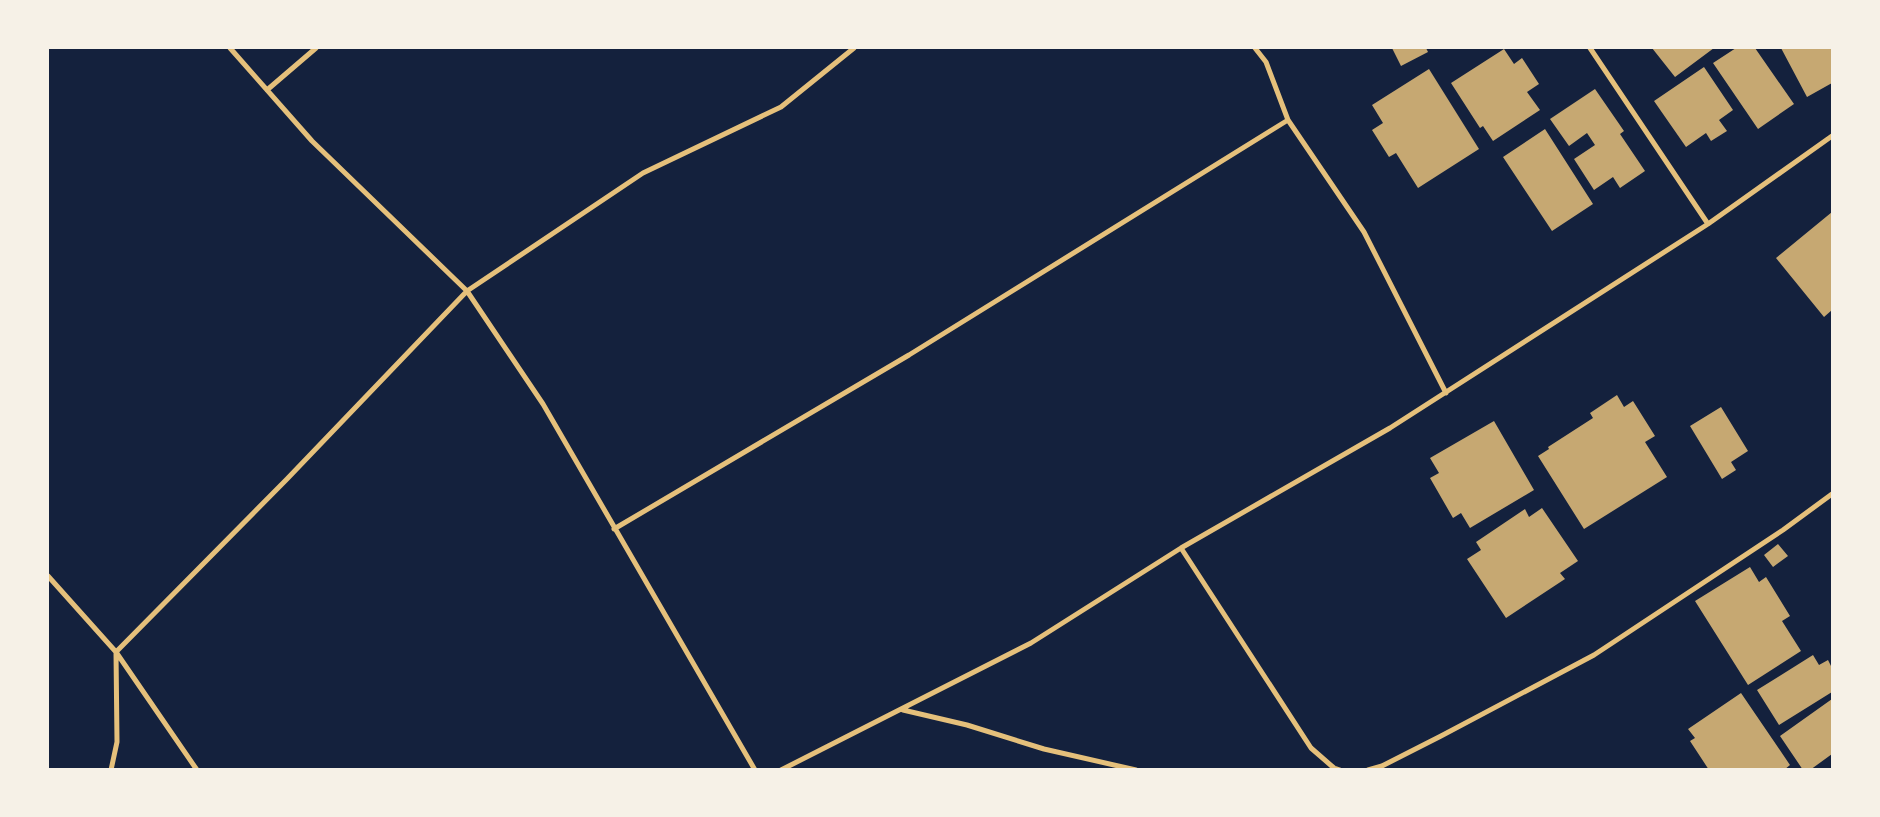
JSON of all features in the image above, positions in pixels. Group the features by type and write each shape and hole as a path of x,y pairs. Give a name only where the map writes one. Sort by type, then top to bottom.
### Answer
{"street":[{"path":"230,48 312,141 467,291 543,404 755,770"},
{"path":"267,90 316,48"},
{"path":"111,770 117,742 116,652 287,480 467,291 643,173 781,107 854,48"},
{"path":"1255,48 1266,62 1288,120 1364,232 1446,393"},
{"path":"1590,48 1708,224"},
{"path":"614,529 909,355 1288,120"},
{"path":"781,770 1031,643 1181,548 1390,428 1708,224 1832,136"},
{"path":"1368,770 1382,766 1594,655 1783,530 1832,494"},
{"path":"1181,548 1311,748 1334,768 1340,770"},
{"path":"48,576 116,652 197,770"},
{"path":"902,710 967,725 1044,749 1136,770"}],"building":[{"path":"1392,48 1426,48 1428,52 1401,66"},
{"path":"1652,48 1714,48 1675,77"},
{"path":"1736,48 1755,48 1794,104 1758,129 1713,63"},
{"path":"1781,48 1832,48 1832,83 1807,97"},
{"path":"1504,49 1514,64 1522,58 1539,84 1527,92 1540,110 1493,141 1483,126 1480,128 1451,83"},
{"path":"1704,67 1733,110 1719,120 1727,131 1711,141 1706,133 1686,147 1654,101"},
{"path":"1429,69 1479,149 1418,188 1396,153 1389,157 1372,130 1383,123 1372,105"},
{"path":"1595,89 1624,131 1620,134 1645,171 1620,188 1613,177 1594,190 1574,159 1595,145 1587,133 1569,146 1550,119"},
{"path":"1545,129 1593,204 1552,231 1503,157"},
{"path":"1832,212 1832,310 1824,317 1776,258"},
{"path":"1617,395 1624,407 1633,401 1655,436 1645,442 1667,477 1584,529 1538,456 1549,449 1548,447 1593,418 1590,413"},
{"path":"1721,407 1748,451 1731,462 1736,470 1722,479 1690,426"},
{"path":"1494,421 1534,490 1470,528 1461,513 1453,518 1430,478 1439,473 1430,458"},
{"path":"1542,508 1578,561 1560,573 1565,579 1506,618 1467,559 1481,550 1476,542 1525,509 1529,517"},
{"path":"1778,544 1788,556 1773,567 1764,555"},
{"path":"1750,567 1759,582 1766,577 1790,616 1782,621 1801,651 1748,685 1695,601"},
{"path":"1813,655 1819,665 1828,660 1832,668 1832,692 1779,725 1757,690"},
{"path":"1741,693 1790,765 1784,770 1709,770 1690,741 1695,738 1688,729"},
{"path":"1832,699 1832,754 1810,770 1803,770 1780,736"}]}
